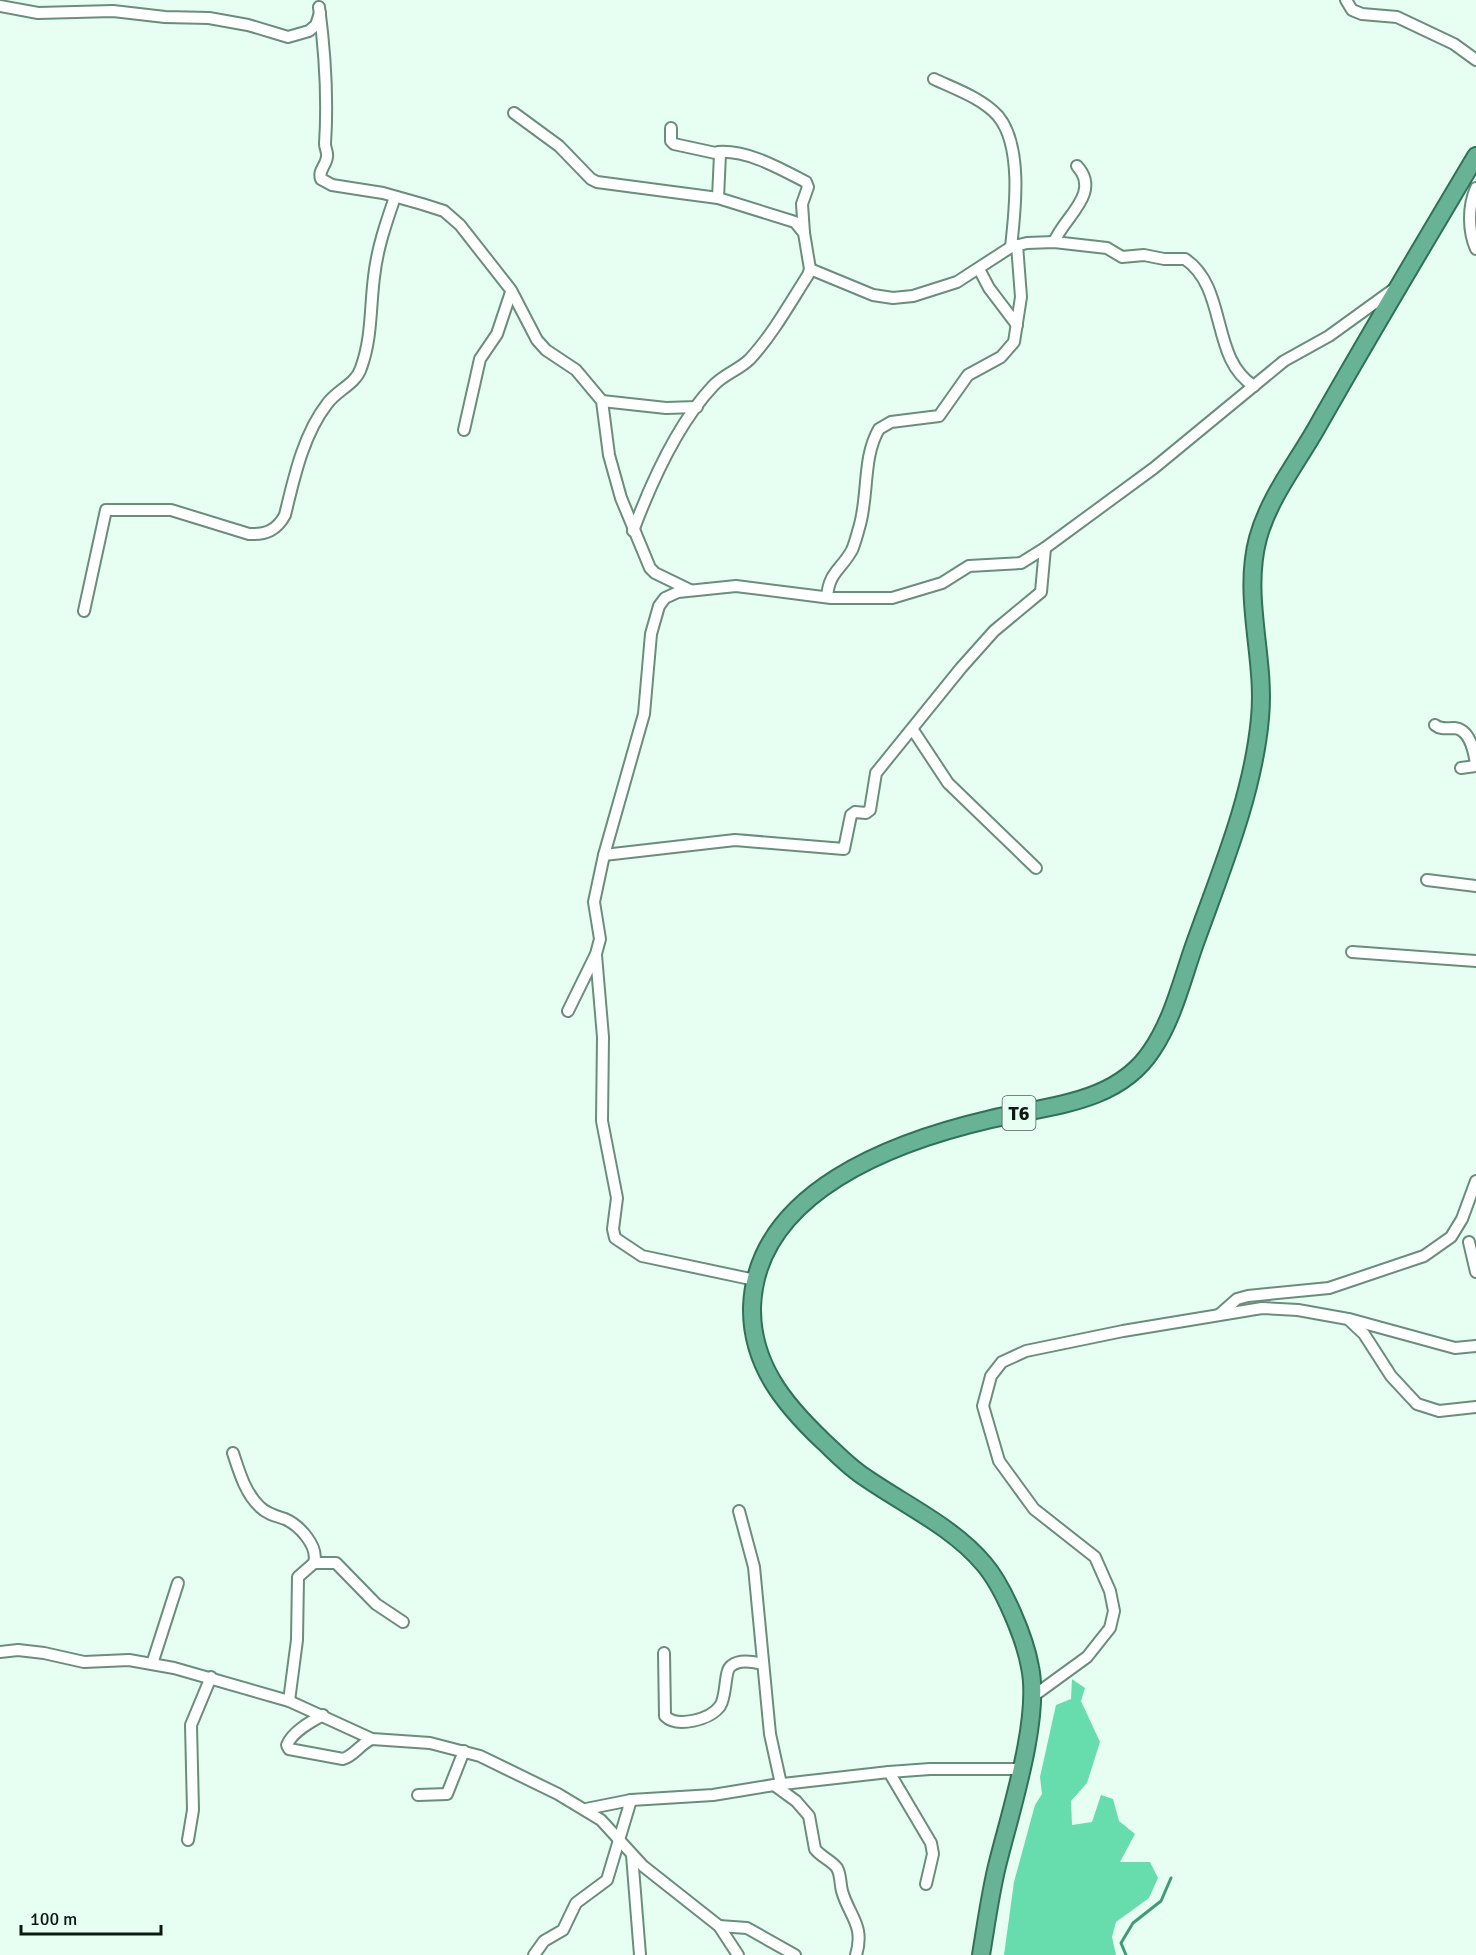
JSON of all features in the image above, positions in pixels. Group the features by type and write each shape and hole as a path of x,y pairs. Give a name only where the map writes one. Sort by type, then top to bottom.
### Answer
{"highway":[{"name":"T6","path":"981,1955 996,1872 1021,1769 1032,1697 1032,1671 1026,1652 986,1566 950,1534 859,1474 780,1397 757,1350 753,1325 755,1280 761,1257 791,1213 816,1192 845,1174 892,1151 943,1132 990,1119 1078,1102 1130,1076 1149,1056 1161,1036 1175,1000 1227,851 1255,750 1260,719 1261,688 1252,580 1258,538 1277,494 1476,156"}],"street":[{"path":"1347,0 1352,10 1362,14 1397,17 1454,44 1476,60"},
{"path":"0,6 38,13 134,11 165,17 208,18 295,37 316,25 319,3"},
{"path":"319,3 324,45 327,122 327,157 320,172 321,179 332,185 395,196 444,212 452,217 511,291 537,340 546,350 576,370 602,401 609,455 633,531 652,571 690,590"},
{"path":"827,597 831,577 852,550 860,526 865,505 868,463 879,429 891,422 939,416 968,375 1009,350 1017,325 1021,297 1014,246 1016,176 1006,129 997,115 972,97 934,79"},
{"path":"514,113 559,146 594,181 717,198 786,218 795,222 804,233"},
{"path":"633,531 648,490 697,407 713,385 741,368 762,345 810,269 802,204 808,187 806,182 768,163 730,151 718,152 674,144 671,141 671,128"},
{"path":"717,198 721,158 718,152"},
{"path":"1054,242 1058,231 1085,195 1086,178 1077,166"},
{"path":"1476,188 1470,214 1470,233 1476,249"},
{"path":"84,612 106,510 171,510 249,534 261,535 280,524 305,444 322,410 332,397 354,380 362,367 372,323 374,276 381,240 395,196"},
{"path":"810,269 873,295 893,298 914,296 949,285 980,269 1014,246 1054,242 1107,248 1122,257 1181,258 1189,262 1201,276 1212,296 1227,348 1239,374 1254,386"},
{"path":"980,269 989,288 1017,325"},
{"path":"755,1280 642,1256 615,1238 613,1229 617,1198 616,1182 605,1144 602,1121 603,1037 596,954 600,928 594,912 594,902 604,855 644,714 651,634 659,606 669,595 690,590 736,585 827,597 892,598 942,583 969,566 1021,562 1045,548 1154,468 1284,361 1336,331 1399,285"},
{"path":"464,430 480,359 497,334 511,291"},
{"path":"602,401 666,408 697,407"},
{"path":"604,855 735,840 842,850 845,847 851,815 855,812 866,813 870,810 876,773 913,730 944,687 994,631 1041,592 1045,548"},
{"path":"1435,725 1438,728 1460,729 1465,732 1473,750 1476,765 1461,768"},
{"path":"913,730 948,783 1036,868"},
{"path":"1427,880 1476,886"},
{"path":"1352,952 1476,961"},
{"path":"568,1011 596,954"},
{"path":"1220,1314 1238,1299 1248,1296 1329,1288 1424,1256 1451,1237 1462,1219 1476,1181"},
{"path":"1468,1242 1476,1272"},
{"path":"1032,1697 1087,1657 1110,1628 1114,1611 1110,1591 1095,1557 1034,1509 999,1461 983,1406 991,1376 1002,1362 1026,1351 1262,1308 1298,1310 1348,1319 1455,1348 1476,1346"},
{"path":"1348,1319 1364,1334 1391,1376 1417,1404 1439,1411 1476,1407"},
{"path":"233,1453 241,1478 255,1502 265,1512 287,1520 308,1538 315,1552 314,1563"},
{"path":"739,1510 754,1567 770,1734 778,1784 803,1807 813,1823 815,1849 835,1865 839,1873 842,1891 857,1922 859,1936 856,1955"},
{"path":"289,1701 297,1640 298,1577 314,1563 336,1563 376,1604 403,1622"},
{"path":"152,1664 178,1582"},
{"path":"0,1652 18,1650 84,1662 117,1659 211,1677 289,1701 372,1739 430,1743 464,1751 497,1764 586,1809 601,1820 632,1855 719,1926 738,1955"},
{"path":"664,1653 665,1716 671,1722 680,1723 713,1713 720,1706 730,1666 747,1661 763,1664"},
{"path":"188,1840 193,1810 191,1725 211,1677"},
{"path":"323,1715 306,1725 289,1740 289,1749 346,1759 360,1744 372,1739"},
{"path":"418,1795 447,1794 464,1751"},
{"path":"586,1809 631,1800 712,1796 778,1784 889,1772 930,1769 1021,1769"},
{"path":"889,1772 931,1844 933,1854 926,1884"},
{"path":"534,1955 544,1941 563,1930 576,1903 607,1880 631,1800"},
{"path":"632,1855 640,1955"},
{"path":"719,1926 747,1928 795,1955"}],"green space":[{"path":"1072,1679 1085,1688 1081,1701 1100,1742 1087,1783 1071,1801 1072,1825 1092,1822 1101,1795 1113,1799 1119,1821 1135,1834 1120,1862 1150,1862 1158,1878 1149,1898 1116,1922 1112,1937 1116,1955 1004,1955 1014,1882 1035,1805 1042,1794 1040,1777 1056,1705 1071,1699"}],"waterway":[{"path":"1126,1955 1121,1943 1133,1923 1161,1901 1171,1878"}]}
